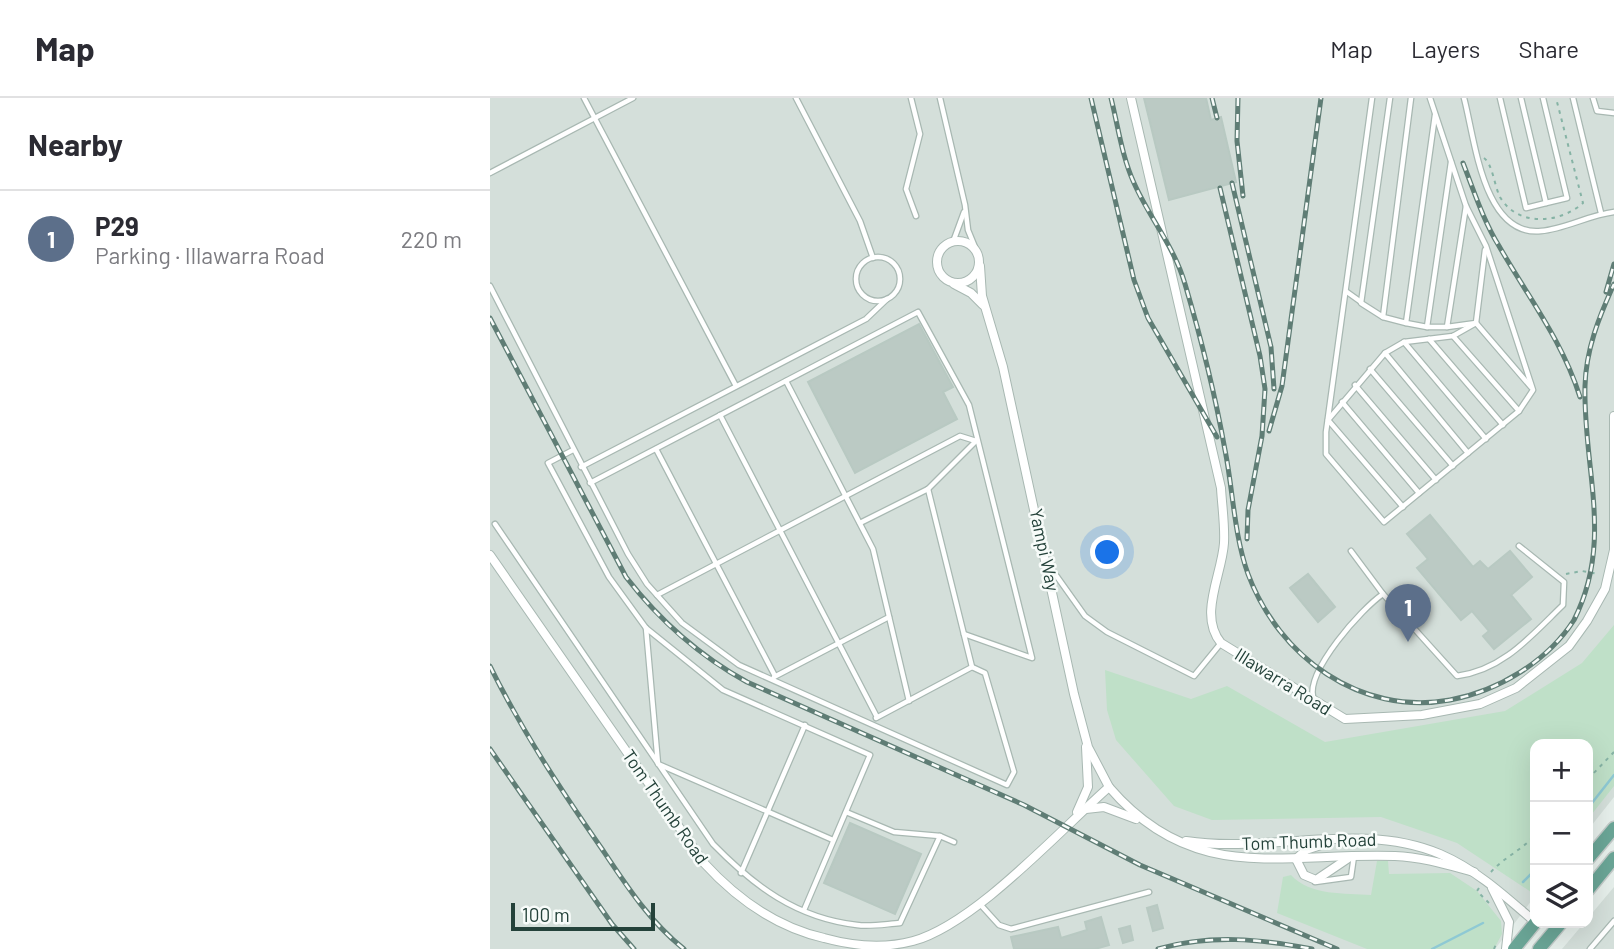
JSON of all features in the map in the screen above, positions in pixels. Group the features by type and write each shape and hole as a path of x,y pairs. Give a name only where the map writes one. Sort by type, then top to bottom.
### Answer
{"main road":[{"path":"1593,853 1614,828"},
{"path":"1593,884 1614,858"},
{"path":"1514,949 1531,928"},
{"path":"1542,928 1549,936"},
{"path":"1539,949 1556,928"}],"street":[{"name":"Illawarra Road","path":"1131,98 1221,488 1224,543 1211,612 1212,629 1221,643 1255,666 1313,697 1336,715 1351,719 1422,715 1498,697 1532,678 1569,646 1596,606 1608,577 1614,549 1614,416"},
{"path":"977,252 967,242 953,242 940,250 937,262 939,272 950,282 971,293 986,311"},
{"name":"Yampi Way","path":"977,252 982,296 1003,367 1085,734 1093,758 1109,787"},
{"path":"950,282 969,281 980,265"},
{"name":"Tom Thumb Road","path":"490,555 690,844 720,881 740,897 799,931 844,943 880,946 928,935 978,903 1109,787 1126,806 1152,827 1197,850 1222,856 1296,859 1353,855 1413,858 1474,872"},
{"path":"1077,815 1087,787 1085,734"},
{"path":"1077,815 1104,807 1152,827"},
{"name":"Tom Thumb Road","path":"1179,841 1221,845 1377,839 1411,844 1439,853 1474,872 1530,917"},
{"path":"1347,840 1313,847 1296,859 1307,877 1323,878 1353,855"},
{"name":"Tom Thumb Road","path":"1489,882 1509,922 1506,949"}],"lane":[{"path":"584,98 737,386"},
{"path":"490,173 633,98"},
{"path":"796,98 860,221 873,258"},
{"path":"911,98 920,134 906,189 916,216"},
{"name":"Yampi Way","path":"940,98 965,205 969,234 977,252"},
{"path":"1372,98 1348,292 1328,420 1326,454 1384,522 1519,411 1533,390"},
{"path":"1362,303 1390,98"},
{"path":"1383,317 1411,98"},
{"path":"1430,98 1466,205 1486,246 1533,390"},
{"path":"1464,98 1491,202 1510,225 1539,231 1601,213 1614,212"},
{"path":"1500,98 1526,208 1567,198 1543,98"},
{"path":"1521,98 1546,203"},
{"path":"1573,98 1601,213"},
{"path":"1593,98 1597,111 1614,113"},
{"path":"1406,323 1436,114"},
{"path":"1427,327 1451,161"},
{"path":"953,242 965,205"},
{"path":"1447,327 1466,205"},
{"path":"1486,246 1476,323 1533,390"},
{"path":"581,467 866,319 897,291 899,272 891,262 873,258"},
{"path":"873,258 857,271 857,286 866,297 887,299"},
{"path":"490,286 628,554 657,595 691,630 740,665 773,677 1007,785 1014,772 985,673 972,667"},
{"path":"1348,292 1383,317 1406,323 1427,327 1476,323"},
{"path":"590,483 918,312 968,405 1032,658 964,634"},
{"path":"1328,420 1355,385 1385,353 1404,342 1453,336 1476,323"},
{"path":"1453,336 1519,411"},
{"path":"1429,339 1503,425"},
{"path":"1404,342 1486,439"},
{"path":"1385,353 1468,453"},
{"path":"1370,369 1453,466"},
{"path":"786,381 873,550 909,701"},
{"path":"1355,385 1436,480"},
{"path":"1342,402 1419,494"},
{"path":"720,415 877,717"},
{"path":"1328,420 1403,507"},
{"path":"657,595 960,436 976,441"},
{"path":"860,523 928,489 976,441"},
{"path":"656,449 773,677"},
{"path":"573,450 548,463 609,577 646,628 723,690 870,755 804,910"},
{"path":"928,489 972,667"},
{"path":"495,524 713,844 741,873 784,903 804,910 857,925 900,923 940,836"},
{"path":"1351,551 1383,594 1457,676 1481,673 1518,648 1563,605 1564,582 1519,545"},
{"path":"1047,563 1085,616 1107,632 1194,676 1221,643"},
{"path":"1313,697 1312,684 1318,670 1357,617 1383,594"},
{"path":"773,677 889,617"},
{"path":"646,628 658,764"},
{"path":"869,721 972,667"},
{"path":"741,873 805,725"},
{"path":"658,764 833,841"},
{"path":"846,812 894,832 940,836 954,842"},
{"path":"1307,877 1319,882 1352,877 1353,855"},
{"path":"978,903 999,925 1011,929 1149,892"},
{"path":"1590,949 1614,921"}],"path":[{"path":"1558,575 1582,571 1608,577"},
{"path":"1593,774 1614,751"}],"shaded area":[{"path":"490,98 1614,98 1614,797 1593,824 1593,739 1530,739 1530,903 1495,949 490,949"},
{"path":"1614,887 1614,949 1562,949 1580,928 1593,928 1593,912"}],"green space":[{"path":"1614,625 1614,786 1593,813 1593,739 1530,739 1530,891 1457,843 1381,817 1212,820 1174,806 1116,740 1107,710 1105,670 1191,699 1227,686 1325,742 1505,711 1582,663"},
{"path":"1377,861 1388,861 1389,874 1450,873 1477,891 1501,921 1502,934 1494,949 1367,949 1277,913 1283,877 1291,875 1308,887 1318,890 1371,895"}],"building":[{"path":"1144,98 1206,98 1211,120 1221,117 1236,182 1169,200"},
{"path":"919,324 953,387 943,392 957,419 855,473 808,382"},
{"path":"1430,515 1473,567 1480,561 1488,569 1510,551 1532,577 1511,595 1531,619 1494,649 1483,636 1489,631 1472,611 1461,620 1417,568 1428,559 1407,534"},
{"path":"1308,574 1335,607 1318,622 1290,588"},
{"path":"850,823 921,854 895,914 824,883"},
{"path":"1157,905 1163,928 1153,931 1147,908"},
{"path":"1101,917 1109,945 1095,949 1014,949 1011,937 1058,927 1061,938 1087,930 1085,922"},
{"path":"1130,926 1133,940 1123,943 1119,929"}],"waterway":[{"path":"1593,802 1614,775"},
{"path":"1523,882 1530,875"},
{"path":"1432,949 1483,923"}],"railway":[{"path":"1091,98 1134,280 1148,318 1217,437"},
{"path":"1111,98 1130,173 1175,257 1191,304 1217,408 1237,528 1248,574 1262,604 1280,631 1302,655 1327,674 1355,689 1385,699 1417,703 1468,696 1503,682 1536,661 1563,635 1574,620 1586,591 1595,533 1586,417 1586,372 1594,333 1614,284"},
{"path":"1212,98 1217,118"},
{"path":"1238,98 1237,141 1243,196"},
{"path":"1269,431 1282,386 1321,98"},
{"path":"1463,163 1488,226 1544,319 1573,376 1580,397"},
{"path":"1232,183 1271,347 1274,389"},
{"path":"1220,188 1260,356 1265,389 1262,436 1248,510 1247,539"},
{"path":"1606,292 1614,264"},
{"path":"490,318 626,577 652,608 696,649 747,682 1024,805 1140,865 1337,949"},
{"path":"490,666 543,760 620,876 649,915 684,949"},
{"path":"490,749 612,924 634,949"},
{"path":"1158,949 1216,940 1274,943 1312,949"}],"place":[{"name":"P29","path":"1408,642"}]}
